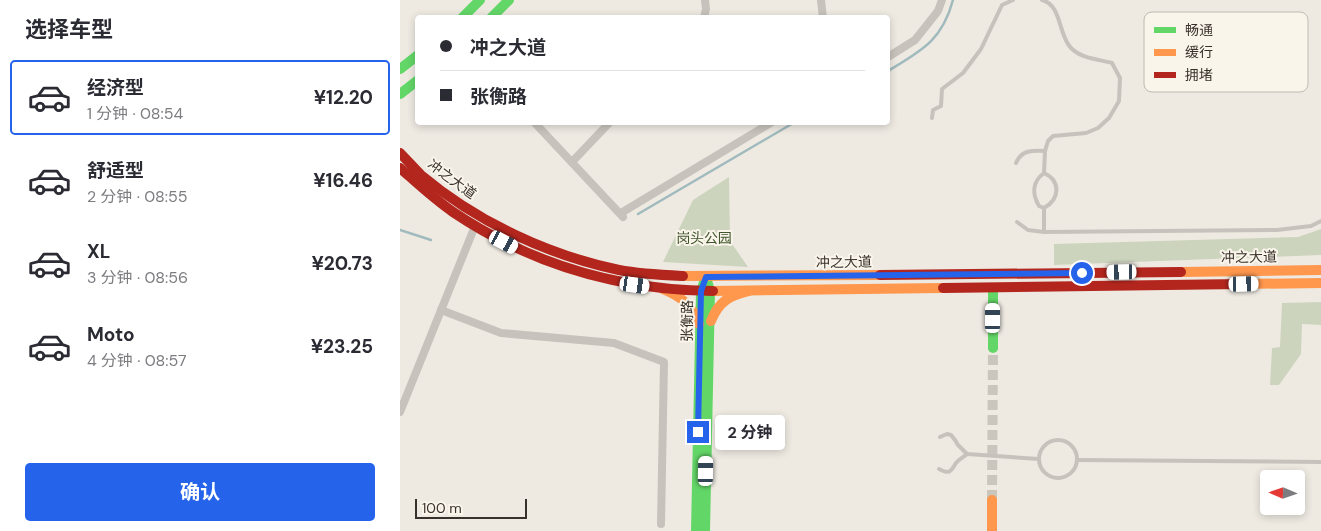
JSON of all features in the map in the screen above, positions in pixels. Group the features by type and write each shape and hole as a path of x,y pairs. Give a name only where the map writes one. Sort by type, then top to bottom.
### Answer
{"main road":[{"path":"465,15 480,0"},
{"path":"494,15 509,0"},
{"path":"400,69 415,57"},
{"path":"400,94 415,82"},
{"name":"冲之大道","path":"400,153 407,162 430,182 453,199 502,227 552,250 583,261 620,270 663,276 1321,270"},
{"name":"冲之大道","path":"400,168 432,196 475,226 513,247 558,266 607,280 663,289 749,291 1321,283"},
{"name":"张衡路","path":"696,531 706,277"},
{"path":"993,288 993,348"},
{"path":"663,289 672,292 686,302 692,309 704,332"},
{"path":"704,332 721,303 737,294 749,291"},
{"name":"张衡路","path":"704,332 705,531"},
{"path":"992,500 992,531"}],"street":[{"path":"705,0 705,15"},
{"path":"821,0 823,15"},
{"path":"890,55 915,40 938,11 942,0"},
{"path":"537,125 622,215 767,125"},
{"path":"572,162 607,125"},
{"path":"400,412 475,226"},
{"path":"441,310 501,333 614,343 664,362 661,524"}],"lane":[{"path":"932,118 933,110 941,106 942,89 963,73 981,49 1002,6 1013,0"},
{"path":"1042,0 1048,1 1056,13 1060,28 1070,47 1081,56 1112,63 1120,78 1119,101 1109,118 1098,128 1086,133 1054,136 1048,142 1045,150 1044,173 1034,184 1034,197 1039,206 1044,208"},
{"path":"1016,163 1018,158 1024,153 1033,150 1045,150"},
{"path":"1044,173 1051,176 1056,183 1056,196 1044,208"},
{"path":"1044,208 1044,232"},
{"path":"1017,222 1028,230 1044,232 1277,230 1311,226 1321,221"},
{"path":"940,437 947,434 951,435 967,454 1039,459"},
{"path":"1060,440 1074,448 1077,455 1074,469 1069,474 1056,478 1044,472 1040,466 1039,459 1045,445 1052,441 1060,440"},
{"path":"939,469 949,472 967,454"},
{"path":"1077,460 1321,462"}],"green space":[{"name":"岗头公园","path":"729,177 730,241 748,267 663,262 693,200"},
{"path":"1321,229 1321,255 1054,265 1054,244 1298,237"},
{"path":"1321,302 1321,325 1302,324 1301,354 1279,385 1270,385 1272,348 1280,347 1282,303"}],"waterway":[{"path":"890,70 929,43 943,26 953,0"},
{"path":"638,214 790,125"},
{"path":"400,230 431,240"}],"tunnel":[{"path":"992,500 993,348"}],"traffic: fast":[{"path":"465,15 480,0"},
{"path":"494,15 509,0"},
{"path":"400,69 415,57"},
{"path":"400,94 415,82"},
{"path":"696,531 701,291 706,277"},
{"path":"705,531 710,291 706,277"},
{"path":"993,288 993,348"}],"traffic: slow":[{"path":"1181,272 1321,270"},
{"path":"683,276 880,275"},
{"path":"1242,284 1321,283"},
{"path":"713,291 943,288"},
{"path":"663,289 686,302 699,324"},
{"path":"711,321 721,304 726,300 749,291"},
{"path":"992,500 992,531"}],"traffic: jam":[{"path":"400,153 421,175 466,208 540,246 592,264 619,270 683,276"},
{"path":"400,168 453,212 483,231 545,260 610,280 643,286 713,291"},
{"path":"880,275 1181,272"},
{"path":"943,288 1242,284"}],"route":[{"path":"698,432 701,291 706,277 1082,273"}]}
